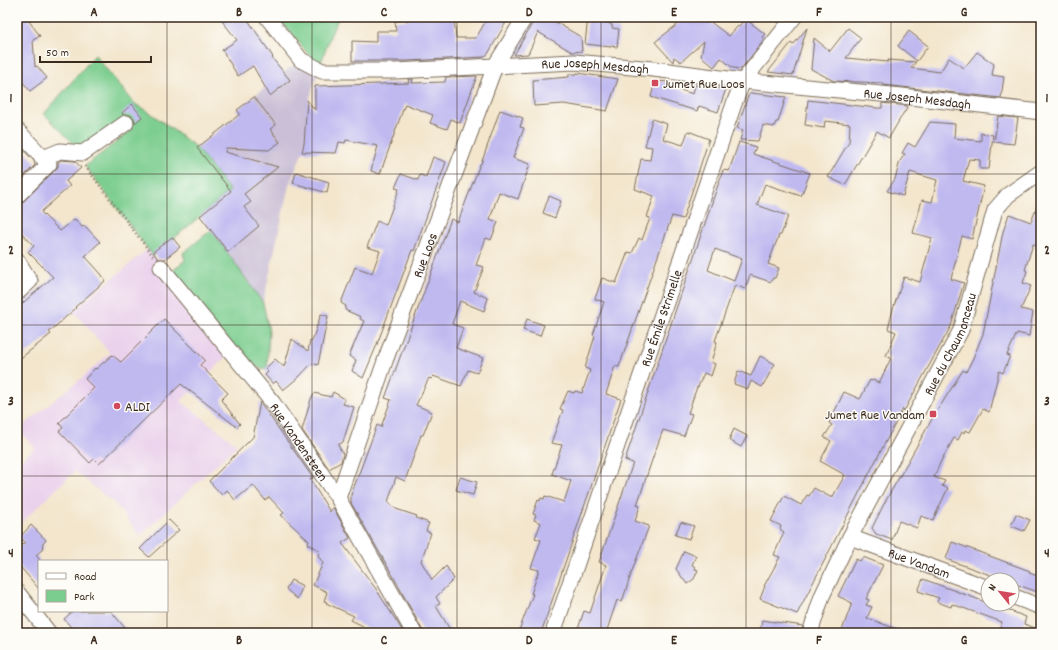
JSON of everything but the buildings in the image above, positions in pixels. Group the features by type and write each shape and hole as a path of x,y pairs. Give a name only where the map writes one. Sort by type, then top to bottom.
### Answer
{"street":[{"name":"Rue Joseph Mesdagh","path":"266,17 301,60 322,71 395,71 574,62 654,68 743,81 910,97 1041,112"},
{"name":"Rue Loos","path":"338,498 385,361 495,66 525,17"},
{"name":"Rue Émile Strimelle","path":"553,633 743,81 794,17"},
{"path":"43,158 60,151 83,154 126,123"},
{"path":"17,130 49,164 17,196"},
{"name":"Rue du Chaumonceau","path":"810,633 822,596 850,537 961,330 995,210 1008,195 1041,172"},
{"path":"17,260 30,281 17,293"},
{"name":"Rue Vandensteen","path":"161,267 273,403 338,498 414,633"},
{"name":"Rue Vandam","path":"850,537 980,585"},
{"path":"17,592 49,633"},
{"path":"1020,599 1041,607"}],"path":[{"path":"82,162 161,267"}],"shaded area":[{"path":"301,60 319,69 307,107 303,151 289,185 263,303 200,216 230,191 197,148 239,114 237,110"},
{"path":"148,249 231,352 181,401 237,445 140,536 116,505 75,471 17,527 17,463 35,448 18,430 110,353 73,311"}],"green space":[{"path":"277,17 339,17 331,34 319,69 309,55"},
{"path":"95,55 135,104 152,114 197,148 230,191 153,256 85,166 133,129 121,120 83,153 44,114"},
{"path":"211,230 263,303 269,331 267,369 240,364 168,275 185,260 183,253"}],"place":[{"name":"Jumet Rue Loos","path":"655,83"},
{"name":"ALDI","path":"117,406"},
{"name":"Jumet Rue Vandam","path":"933,414"}]}
